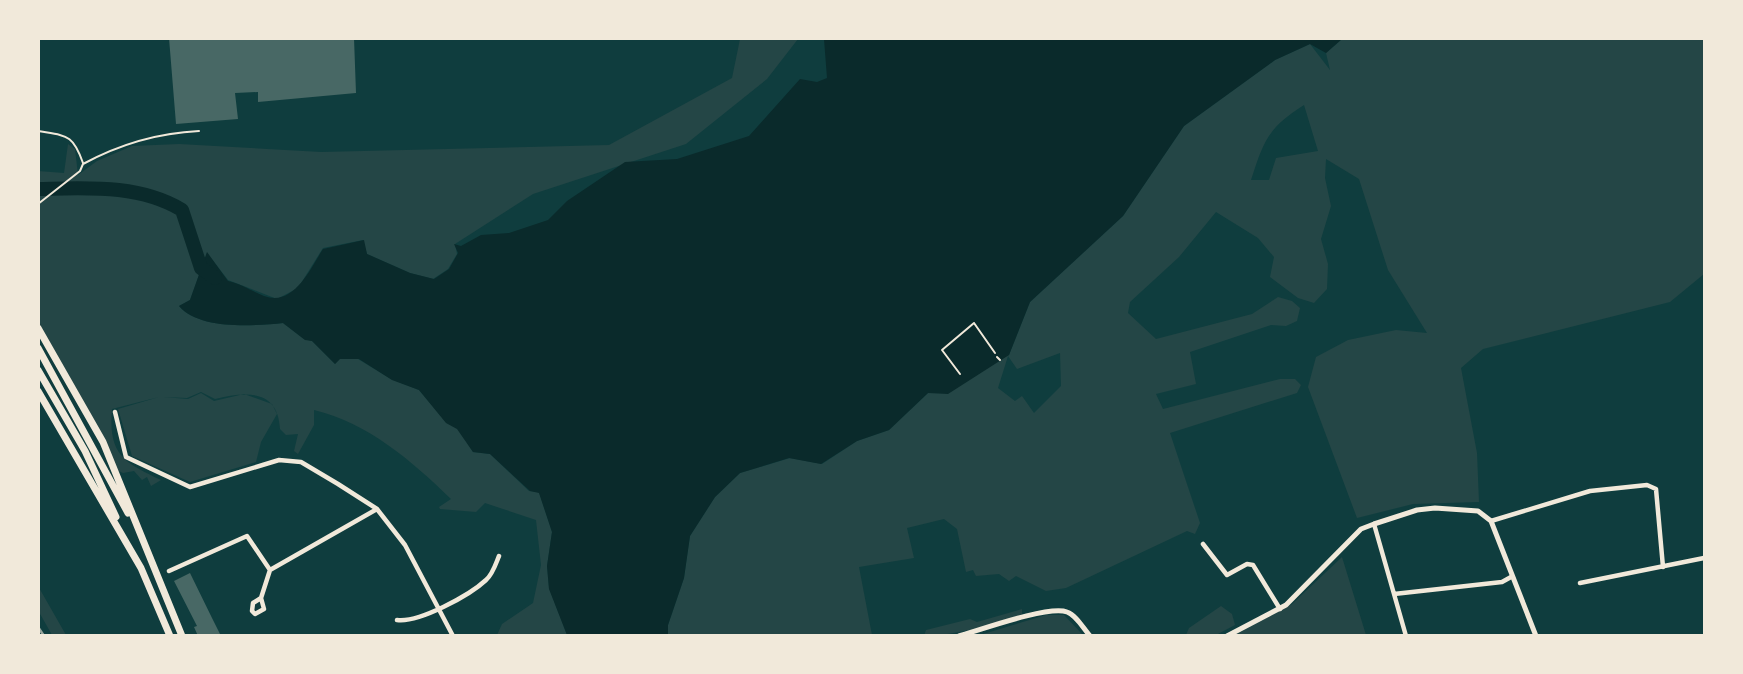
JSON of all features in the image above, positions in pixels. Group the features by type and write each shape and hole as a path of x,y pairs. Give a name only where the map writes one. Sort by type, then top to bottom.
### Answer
{"main road":[{"path":"38,328 103,442 182,635"},
{"path":"38,348 91,442 153,564"},
{"path":"38,370 85,451 170,635"},
{"path":"38,391 141,568"}],"street":[{"path":"115,412 125,457 190,486 279,460 301,463 377,509 405,545 453,635"},
{"path":"1491,521 1590,491 1647,485 1656,489 1663,566"},
{"path":"261,598 270,570 377,509"},
{"path":"1227,635 1280,608 1361,529 1417,510 1471,509 1484,513 1491,521 1511,578 1536,635"},
{"path":"1374,524 1406,635"},
{"path":"169,571 247,536 270,570"},
{"path":"1203,544 1227,575 1247,564 1253,565 1280,608"},
{"path":"397,620 408,621 440,608 487,579 499,556"},
{"path":"1580,583 1704,558"},
{"path":"1394,594 1502,582 1511,578"},
{"path":"959,635 1040,612 1060,611 1070,614 1090,635"}],"lane":[{"path":"38,131 68,137 76,144 83,164"},
{"path":"38,204 80,171 83,164 113,147 170,132 199,131"}],"path":[{"path":"960,374 942,350 974,323 995,353"},
{"path":"998,356 1000,360"}],"shaded area":[{"path":"740,39 798,39 767,79 686,144 533,194 455,244 457,254 448,269 433,279 410,273 367,254 363,240 323,248 298,288 277,299 228,280 207,253 190,300 179,306 188,314 213,323 283,323 304,339 312,341 335,364 340,358 358,359 391,379 419,390 446,422 457,427 473,452 490,454 529,491 539,492 552,532 547,566 549,588 567,635 497,635 502,624 533,603 541,565 536,520 485,503 476,512 440,509 439,507 451,499 405,458 353,424 314,410 314,425 298,454 294,451 298,434 286,435 280,429 277,414 261,442 256,462 190,482 132,456 118,409 159,397 112,409 113,437 121,455 137,468 161,480 151,486 147,477 142,480 134,471 123,473 114,469 39,327 38,171 64,173 68,144 75,149 78,175 97,161 132,146 179,144 321,152 609,145 732,78","holes":["201,392 215,399 240,395 214,401 201,393 188,399 163,397 187,398","246,395 266,400 271,403"]},
{"path":"824,39 1342,39 1326,53 1310,44 1275,60 1184,126 1123,216 1030,302 1009,355 948,394 928,393 889,430 857,441 821,464 789,458 740,473 715,497 690,536 684,578 668,625 668,635 567,635 549,589 547,566 552,532 539,493 530,491 490,454 473,452 457,429 446,423 419,390 392,380 359,359 340,359 335,364 312,341 305,340 283,323 213,323 188,314 179,306 190,300 207,252 228,281 275,298 284,296 300,284 323,249 364,240 367,254 410,273 434,279 449,269 458,253 454,244 461,246 481,235 509,233 548,220 567,201 625,162 677,159 749,136 800,79 817,82 827,78"},
{"path":"1342,39 1704,39 1704,274 1670,302 1483,349 1461,368 1477,453 1479,502 1413,504 1357,518 1308,387 1316,357 1348,340 1396,330 1427,333 1388,270 1359,179 1326,159 1325,178 1331,206 1321,239 1328,264 1327,289 1314,303 1298,298 1270,277 1274,257 1258,238 1216,212 1179,257 1130,302 1128,313 1156,339 1252,314 1278,297 1292,301 1300,308 1297,321 1286,326 1271,325 1190,352 1196,384 1156,394 1163,409 1280,379 1295,379 1301,385 1297,393 1170,433 1200,523 1195,534 1187,531 1066,588 1046,591 1016,576 1009,581 999,574 976,576 973,570 966,572 957,529 944,519 907,528 914,558 859,567 872,635 668,635 668,625 684,578 690,536 715,497 740,473 790,458 822,464 857,441 889,430 928,393 1009,355 1030,302 1123,216 1184,126 1275,60 1310,44 1330,70 1326,53","holes":["1304,105 1318,151 1276,158 1269,180 1251,180 1269,136 1282,121","1060,353 1061,386 1034,413 1022,396 1015,401 998,388 1008,356 1017,369"]},
{"path":"1342,557 1366,635 1235,635 1291,605"},
{"path":"38,586 66,635 52,635 39,612"},
{"path":"1221,606 1232,614 1235,625 1216,635 1186,635 1189,628"},
{"path":"1022,609 1022,614 986,626 924,636 926,630 970,619 977,622"},
{"path":"1046,615 1064,615 1083,635 980,635"}],"building":[{"path":"169,38 354,38 356,93 258,102 258,92 235,93 238,119 176,124"},
{"path":"190,573 221,636 198,636 194,627 197,626 174,581"}],"waterway":[{"path":"38,189 112,189 148,196 182,210 201,268 215,278"}],"railway":[{"path":"38,627 44,636"}]}
